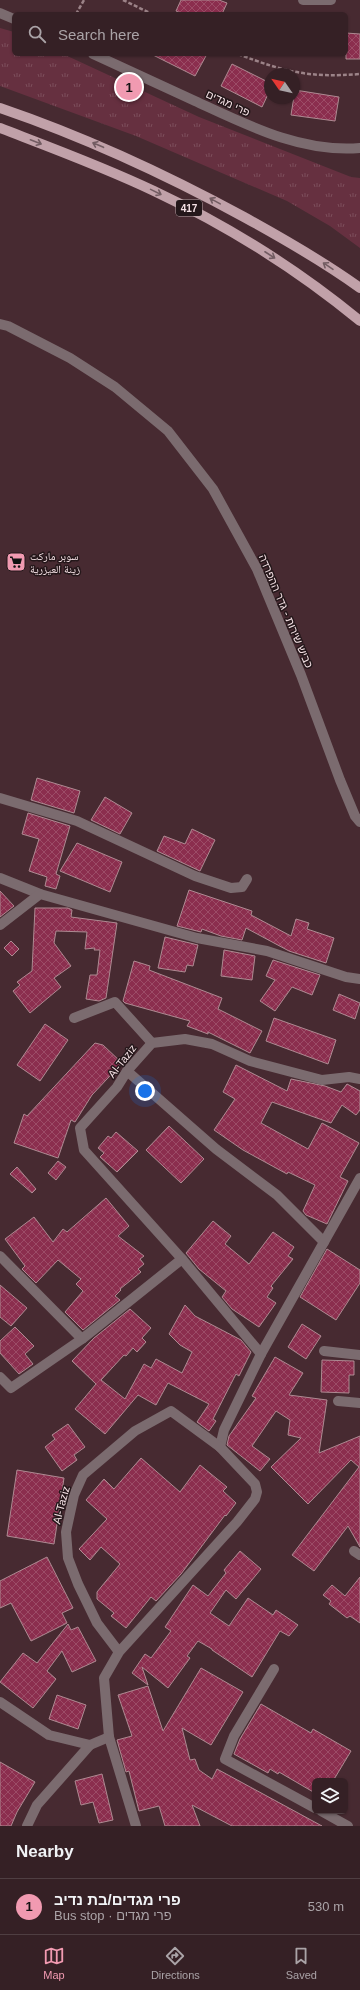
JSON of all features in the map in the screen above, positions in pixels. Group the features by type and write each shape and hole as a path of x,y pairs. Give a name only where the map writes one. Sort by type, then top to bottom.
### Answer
{"main road":[{"name":"417","path":"0,108 100,146 191,188 316,257 360,288"},
{"name":"417","path":"0,128 153,190 223,226 296,272 360,321"}],"street":[{"path":"304,0 331,0"},
{"path":"0,13 12,18"},
{"name":"פרי מגדים","path":"97,56 247,125 280,137 304,144 326,147 360,148"},
{"name":"כביש שירות - גדר ההפרדה","path":"0,324 8,326 70,358 115,386 168,431 213,489 257,569 301,675 340,780 355,816 360,822"},
{"path":"0,798 77,821 195,876 231,888 242,887 247,879"},
{"path":"0,878 40,894 197,938 267,952 346,977 360,979"},
{"path":"0,925 40,894"},
{"path":"74,1018 115,1002 152,1043"},
{"name":"Al-Taziz","path":"261,1354 182,1259 84,1150 80,1128 117,1087 127,1072 152,1043 185,1038 212,1044 250,1061 322,1080 349,1077 360,1079"},
{"path":"127,1072 216,1149 277,1195 324,1242"},
{"path":"220,1447 224,1430 261,1354 360,1178"},
{"path":"0,1256 82,1339"},
{"path":"0,1376 11,1388 82,1339 182,1259"},
{"path":"324,1351 360,1355"},
{"path":"338,1402 360,1404"},
{"name":"Al-Taziz","path":"119,1652 97,1623 78,1584 68,1558 66,1532 74,1495 83,1475 135,1431 171,1411 220,1447 255,1484 257,1492 256,1499 237,1522 119,1652 104,1678 109,1737 136,1826"},
{"path":"274,1668 234,1736 225,1759 312,1806"},
{"path":"0,1702 49,1735 90,1744"},
{"path":"27,1826 37,1805 90,1744 109,1737"},
{"path":"326,1814 348,1826"}],"path":[{"path":"77,12 84,0"},
{"path":"123,0 148,12"},
{"path":"243,56 277,69 302,74 319,76 360,74"}],"green space":[{"path":"0,28 12,31 12,56 67,56 199,117 351,177 360,178 360,248 330,226 287,201 136,136 0,86"}],"building":[{"path":"181,0 219,0 227,3 223,12 176,11"},
{"path":"348,33 360,34 360,59 346,59 346,56 348,56"},
{"path":"155,56 206,56 195,76"},
{"path":"232,64 264,80 264,103 262,107 221,86"},
{"path":"300,91 339,97 335,121 291,115 293,104 300,104"},
{"path":"37,778 80,791 74,813 31,800"},
{"path":"105,797 132,813 120,834 91,820"},
{"path":"28,813 70,826 56,874 60,876 56,889 45,886 47,877 29,871 39,839 22,834"},
{"path":"192,829 215,840 200,871 157,851 164,836 185,844"},
{"path":"77,843 122,862 110,892 60,871"},
{"path":"189,890 252,911 251,915 291,936 296,919 309,923 307,929 334,938 326,963 289,951 246,928 242,940 221,936 202,929 201,932 177,926"},
{"path":"0,891 14,906 0,917"},
{"path":"35,908 68,908 72,910 71,917 117,923 106,998 99,1001 86,999 90,975 97,975 100,950 94,950 95,948 85,949 87,932 56,931 54,943 71,966 54,978 61,987 30,1013 13,991 20,985 17,982 32,971"},
{"path":"165,937 198,945 193,966 187,965 185,972 158,968"},
{"path":"11,941 19,949 12,956 4,948"},
{"path":"224,950 255,956 252,980 221,976"},
{"path":"273,960 320,975 312,995 292,987 275,1011 260,1001 275,980 266,976"},
{"path":"134,961 150,966 149,970 222,998 218,1009 262,1031 250,1053 208,1032 208,1034 187,1026 190,1021 125,1003 123,1001"},
{"path":"339,994 360,1003 355,1019 333,1010"},
{"path":"274,1018 336,1040 328,1064 266,1041"},
{"path":"45,1024 68,1040 40,1081 17,1065"},
{"path":"95,1043 103,1045 122,1063 92,1095 75,1122 71,1120 58,1158 14,1143 24,1114 27,1116"},
{"path":"236,1065 287,1091 291,1079 325,1086 341,1092 347,1084 360,1091 360,1110 356,1115 342,1105 331,1123 272,1102 261,1123 308,1149 322,1123 359,1143 340,1177 348,1181 327,1224 306,1215 303,1211 315,1185 288,1172 287,1174 243,1150 214,1130 235,1099 223,1092"},
{"path":"169,1126 204,1159 181,1183 146,1150"},
{"path":"116,1132 138,1151 117,1172 100,1157 104,1153 98,1148 108,1136 111,1138"},
{"path":"58,1161 66,1167 56,1180 48,1173"},
{"path":"17,1167 36,1189 32,1193 10,1174"},
{"path":"106,1198 129,1226 118,1236 144,1256 140,1259 144,1264 138,1269 141,1272 120,1289 121,1290 115,1296 120,1300 83,1330 65,1312 83,1291 76,1284 81,1279 58,1260 36,1283 22,1269 25,1266 5,1239 34,1217 53,1242 63,1229 67,1232"},
{"path":"213,1221 231,1236 225,1244 249,1264 273,1232 294,1247 288,1256 293,1259 271,1286 273,1288 267,1297 276,1303 259,1327 232,1309 222,1297 226,1291 199,1269 186,1253"},
{"path":"327,1249 360,1270 360,1283 336,1320 300,1297"},
{"path":"0,1285 27,1308 11,1326 0,1317"},
{"path":"185,1305 195,1316 241,1340 251,1352 239,1376 236,1374 213,1419 216,1421 209,1431 197,1422 209,1404 168,1383 156,1405 138,1395 105,1434 75,1409 96,1384 72,1361 94,1338 130,1309 151,1328 142,1338 146,1342 137,1352 133,1348 126,1356 124,1355 101,1380 125,1399 144,1364 151,1368 156,1359 182,1373 192,1352 180,1345 169,1334"},
{"path":"302,1324 321,1336 306,1359 288,1347"},
{"path":"15,1327 34,1346 25,1354 33,1364 19,1374 0,1353 0,1341"},
{"path":"275,1357 303,1373 289,1395 327,1400 319,1453 360,1436 360,1547 348,1526 314,1571 292,1555 359,1467 351,1460 308,1504 271,1467 301,1438 288,1435 290,1420 276,1411 252,1446 270,1459 260,1471 227,1445 229,1436 256,1398 252,1396"},
{"path":"322,1360 354,1361 354,1375 349,1375 349,1393 321,1392"},
{"path":"68,1424 85,1447 74,1455 77,1460 62,1471 45,1447 55,1439 52,1435"},
{"path":"141,1458 180,1492 200,1465 227,1487 223,1491 236,1503 226,1516 225,1515 181,1574 156,1601 151,1597 126,1628 111,1616 114,1613 97,1599 97,1592 120,1564 101,1547 90,1560 79,1549 107,1519 86,1500 104,1479 114,1489"},
{"path":"17,1470 64,1478 54,1544 7,1536"},
{"path":"240,1551 261,1569 236,1599 226,1590 210,1613 229,1626 248,1598 273,1615 276,1610 298,1625 289,1636 280,1631 252,1677 198,1641 187,1656 190,1658 168,1688 142,1667 148,1685 132,1673 145,1654 151,1658 171,1631 165,1627 193,1585 208,1596 226,1573 224,1570"},
{"path":"47,1557 73,1608 62,1613 67,1623 31,1641 11,1603 0,1608 0,1581"},
{"path":"360,1577 360,1623 350,1616 347,1618 329,1604 331,1601 323,1595 332,1585 345,1596"},
{"path":"68,1624 71,1630 78,1627 96,1661 72,1672 62,1651 47,1671 56,1679 33,1708 0,1682 23,1653 37,1663"},
{"path":"201,1668 243,1692 211,1745 182,1728 190,1760 195,1759 199,1770 212,1779 217,1769 322,1826 232,1826 192,1805 200,1826 165,1826 159,1806 139,1811 129,1771 126,1772 117,1740 132,1736 118,1695 148,1686 163,1731"},
{"path":"57,1695 86,1705 78,1729 49,1719"},
{"path":"261,1704 311,1733 313,1729 351,1751 335,1778 312,1778 312,1791 279,1772 278,1774 270,1769 268,1773 234,1754 240,1739"},
{"path":"0,1762 35,1782 17,1812 11,1826 0,1826"},
{"path":"102,1774 113,1820 99,1823 93,1802 81,1805 75,1781"}],"place":[{"name":"פרי מגדים/בת נדיב","path":"129,87"},
{"name":"سوبر ماركت زينة العيزرية","path":"16,562"}]}
